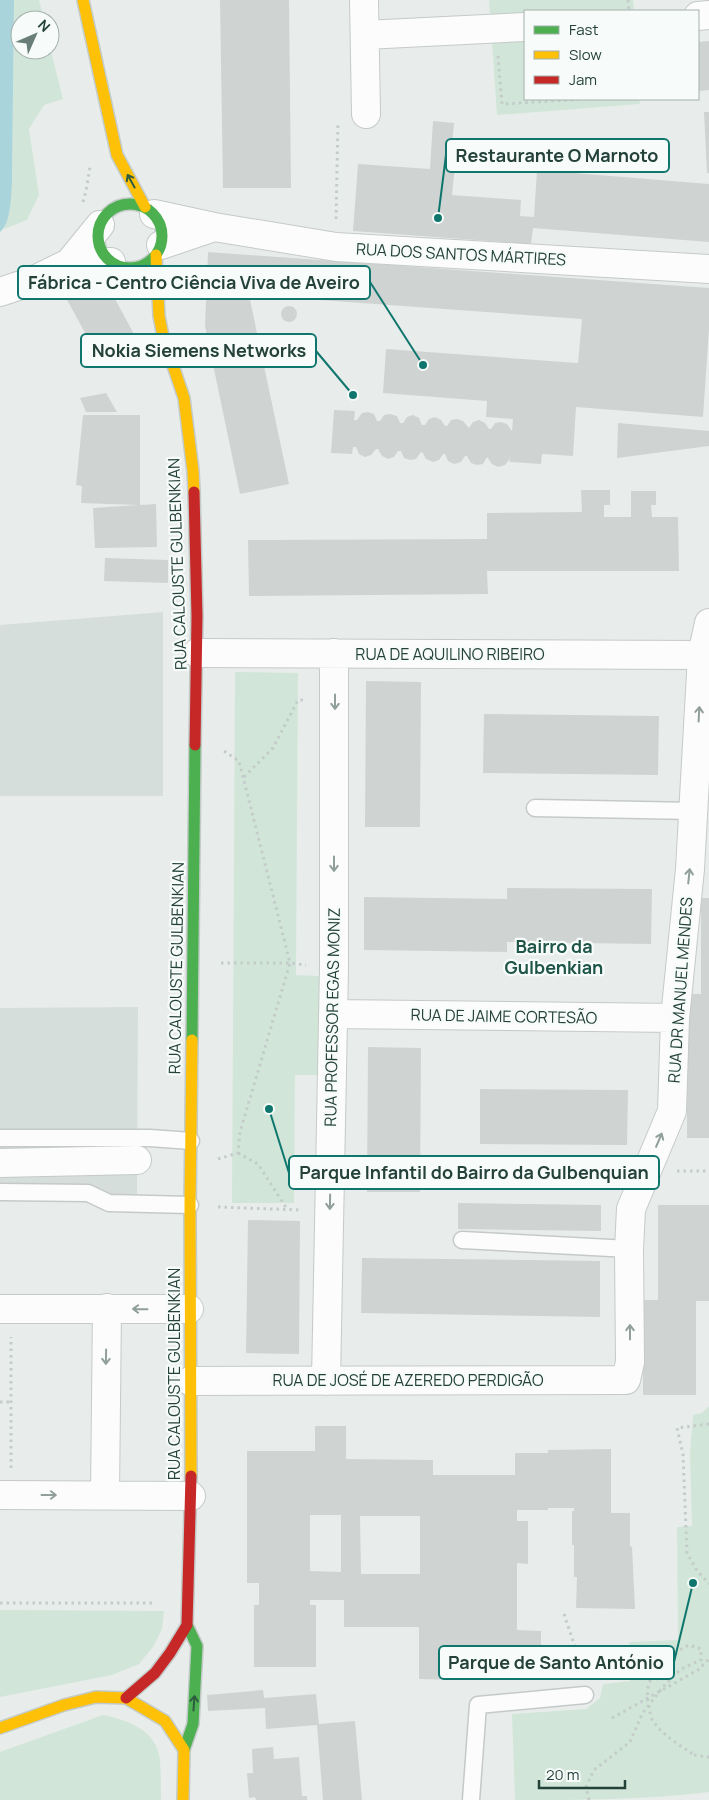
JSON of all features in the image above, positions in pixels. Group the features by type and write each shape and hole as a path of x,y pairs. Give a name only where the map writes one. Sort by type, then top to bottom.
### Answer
{"main road":[{"path":"83,0 117,155 150,210 160,223 163,234 159,250 140,267 130,268 116,264"},
{"path":"114,173 117,155"},
{"path":"109,198 98,235 100,245 104,254 132,280"},
{"path":"102,220 113,208 123,204 135,203 150,210"},
{"name":"RUA CALOUSTE GULBENKIAN","path":"159,250 160,316 164,336 184,398 192,472 197,652 189,1309 191,1496 187,1625"},
{"name":"RUA CALOUSTE GULBENKIAN","path":"148,302 160,316"},
{"path":"126,1698 155,1673 187,1625"},
{"path":"183,1800 184,1750 193,1724 197,1646 187,1625"},
{"path":"0,1728 64,1705 96,1697 126,1698 165,1721 184,1750"}],"street":[{"path":"364,0 366,114"},
{"path":"366,35 524,27"},
{"name":"RUA DOS SANTOS MÁRTIRES","path":"150,210 214,227 336,247 709,269"},
{"path":"0,292 30,282 69,263 102,220"},
{"name":"RUA DOS SANTOS MÁRTIRES","path":"159,250 214,227"},
{"path":"69,263 116,264"},
{"name":"RUA DR MANUEL MENDES","path":"626,1380 630,1362 629,1249 631,1209 672,1111 674,1018 690,869 702,655 709,623"},
{"name":"RUA DE AQUILINO RIBEIRO","path":"197,652 702,655"},
{"name":"RUA PROFESSOR EGAS MONIZ","path":"326,1381 334,968 334,653"},
{"name":"RUA DE JAIME CORTESÃO","path":"333,1014 674,1018"},
{"path":"0,1163 137,1160"},
{"path":"105,1495 107,1308"},
{"path":"6,1309 189,1309"},
{"name":"RUA DE JOSÉ DE AZEREDO PERDIGÃO","path":"190,1381 626,1380"},
{"path":"5,1495 191,1496"}],"lane":[{"path":"535,808 694,811"},
{"path":"0,1138 150,1138 191,1141"},
{"path":"0,1192 88,1193 109,1203 190,1206"},
{"path":"462,1240 629,1249"},
{"path":"472,1800 478,1705 585,1696"}],"path":[{"path":"496,29 502,104 568,100"},
{"path":"336,247 338,112 366,114"},
{"path":"81,206 86,191 90,163"},
{"path":"243,777 274,748 298,700 308,700"},
{"path":"224,751 239,761 290,963 240,1132 238,1153"},
{"path":"221,963 290,963 334,968"},
{"path":"218,1160 238,1153 258,1164 288,1209"},
{"path":"217,1207 304,1210"},
{"path":"5,1495 12,1402 6,1309"},
{"path":"0,1402 12,1402"},
{"path":"708,1424 677,1428 683,1454 687,1553 696,1569 709,1584"},
{"path":"0,1603 153,1604"},
{"path":"564,1614 581,1665 585,1696"},
{"path":"589,1800 586,1786 594,1770 630,1742 642,1714 648,1707 652,1700 663,1687 681,1669 701,1660 701,1649 689,1645 672,1654 657,1666 650,1679 646,1697 648,1705 650,1712 652,1720 668,1737 694,1755 709,1757"},
{"path":"612,1718 698,1670 709,1659"}],"shaded area":[{"path":"163,612 163,796 0,796 0,625"},
{"path":"138,1007 137,1194 0,1197 0,1008"}],"green space":[{"path":"14,0 39,0 42,10 14,10"},
{"path":"489,0 633,0 634,10 524,10 524,100 639,100 640,104 497,115"},
{"path":"13,60 53,60 63,99 44,105 29,129 39,195 27,220 4,229 9,212 12,182"},
{"path":"235,672 298,673 296,975 319,976 319,1075 295,1075 294,1203 232,1203"},
{"path":"709,1406 709,1792 588,1800 515,1800 512,1714 586,1709 600,1698 603,1684 630,1681 629,1642 678,1640 677,1527 692,1526 690,1454 693,1415 702,1413"},
{"path":"0,1610 164,1611 162,1629 153,1647 139,1664 112,1675 0,1697"},
{"path":"103,1715 122,1720 140,1728 153,1741 158,1750 160,1760 161,1800 0,1800 0,1752"}],"water":[{"path":"0,0 14,0 14,10 10,10 10,60 13,60 11,201 6,223 0,232"}],"building":[{"path":"220,0 289,0 291,188 223,188"},
{"path":"709,41 709,90 699,91 699,42"},
{"path":"704,112 709,112 709,173 707,173"},
{"path":"433,121 454,123 452,145 462,146 461,166 455,165 452,195 521,200 520,216 534,217 537,170 709,184 709,242 533,228 531,244 353,231 358,164 430,169"},
{"path":"208,252 709,288 709,329 703,417 576,407 573,456 542,454 541,464 510,462 509,456 509,460 505,465 498,467 492,464 487,457 483,464 477,465 471,463 467,456 465,456 461,462 454,464 448,461 445,454 439,460 433,462 426,459 421,452 416,459 410,460 404,458 401,451 398,451 394,457 388,459 382,456 378,449 365,457 359,454 356,447 353,447 352,454 331,453 334,410 355,411 354,420 357,420 362,413 368,412 374,414 377,421 380,421 384,415 390,414 397,416 400,423 403,423 407,417 413,415 419,418 422,425 425,425 429,419 435,417 441,420 445,426 451,420 457,419 463,421 469,428 473,422 479,420 485,423 489,429 495,423 501,422 507,424 512,431 513,419 486,417 487,401 383,393 386,349 578,363 582,319 249,295 289,484 240,494 205,326"},
{"path":"107,284 135,336 115,347 119,353 101,362 66,298"},
{"path":"286,306 292,306 297,311 295,320 286,322 281,317 281,311"},
{"path":"106,393 117,412 86,412 80,398"},
{"path":"83,415 140,415 140,505 156,504 157,547 95,548 93,508 138,505 81,503 82,486 76,485"},
{"path":"618,423 709,431 709,446 617,458"},
{"path":"581,490 610,490 610,505 604,505 604,517 631,517 631,491 656,491 656,505 651,505 652,517 678,517 679,571 487,571 488,594 249,596 248,540 487,539 487,513 582,512"},
{"path":"105,558 168,560 168,583 104,581"},
{"path":"366,681 421,682 420,827 365,827"},
{"path":"484,714 659,716 658,775 483,773"},
{"path":"507,888 652,889 651,944 507,942 507,952 364,950 364,897 507,899"},
{"path":"701,898 709,898 709,1138 687,1138 687,994 701,994"},
{"path":"368,1047 421,1048 420,1192 367,1192"},
{"path":"480,1089 628,1090 627,1145 480,1144"},
{"path":"458,1203 601,1205 601,1231 458,1229"},
{"path":"658,1205 709,1205 709,1301 696,1301 696,1395 643,1395 643,1300 658,1300"},
{"path":"248,1220 300,1221 299,1354 246,1353"},
{"path":"362,1258 600,1261 600,1317 361,1313"},
{"path":"315,1426 346,1426 346,1459 433,1460 433,1475 515,1475 515,1453 548,1453 548,1450 611,1449 611,1513 630,1513 630,1546 632,1547 635,1609 576,1608 577,1577 574,1577 574,1545 572,1545 572,1511 574,1511 574,1508 517,1510 517,1521 528,1521 528,1564 517,1563 517,1630 541,1631 541,1668 514,1668 514,1672 486,1671 487,1677 457,1677 457,1680 419,1679 419,1627 344,1627 344,1600 310,1600 310,1605 316,1605 316,1667 254,1667 254,1605 259,1605 259,1583 247,1583 247,1451 315,1451","holes":["310,1515 341,1515 341,1572 310,1571","360,1516 420,1516 420,1574 361,1574"]},
{"path":"263,1690 264,1698 316,1694 319,1724 355,1721 362,1800 323,1800 317,1725 266,1729 265,1708 208,1711 207,1695"},
{"path":"273,1747 274,1759 299,1757 302,1796 307,1796 307,1800 256,1800 255,1797 249,1798 247,1773 253,1773 252,1749"}],"traffic: fast":[{"path":"130,204 142,206 153,213 160,224 162,236 160,248 153,259 142,266 130,268 118,266 107,259 100,248 98,236 100,224 107,213 118,206 130,204"},
{"path":"192,1040 195,745"},
{"path":"184,1750 193,1724 197,1646 187,1625"}],"traffic: slow":[{"path":"83,0 117,155 145,207"},
{"path":"156,255 159,316 163,336 184,398 194,492"},
{"path":"191,1476 190,1205 192,1040"},
{"path":"0,1728 64,1705 96,1697 126,1698 165,1721 184,1750 183,1800"}],"traffic: jam":[{"path":"194,492 197,616 195,745"},
{"path":"126,1698 155,1673 187,1625 191,1476"}],"place":[{"name":"Restaurante O Marnoto","path":"438,218"},
{"name":"Fábrica - Centro Ciência Viva de Aveiro","path":"423,365"},
{"name":"Nokia Siemens Networks","path":"353,395"},
{"name":"Parque Infantil do Bairro da Gulbenquian","path":"269,1109"},
{"name":"Parque de Santo António","path":"693,1583"}],"district":[{"name":"Bairro da Gulbenkian","path":"554,958"}]}
